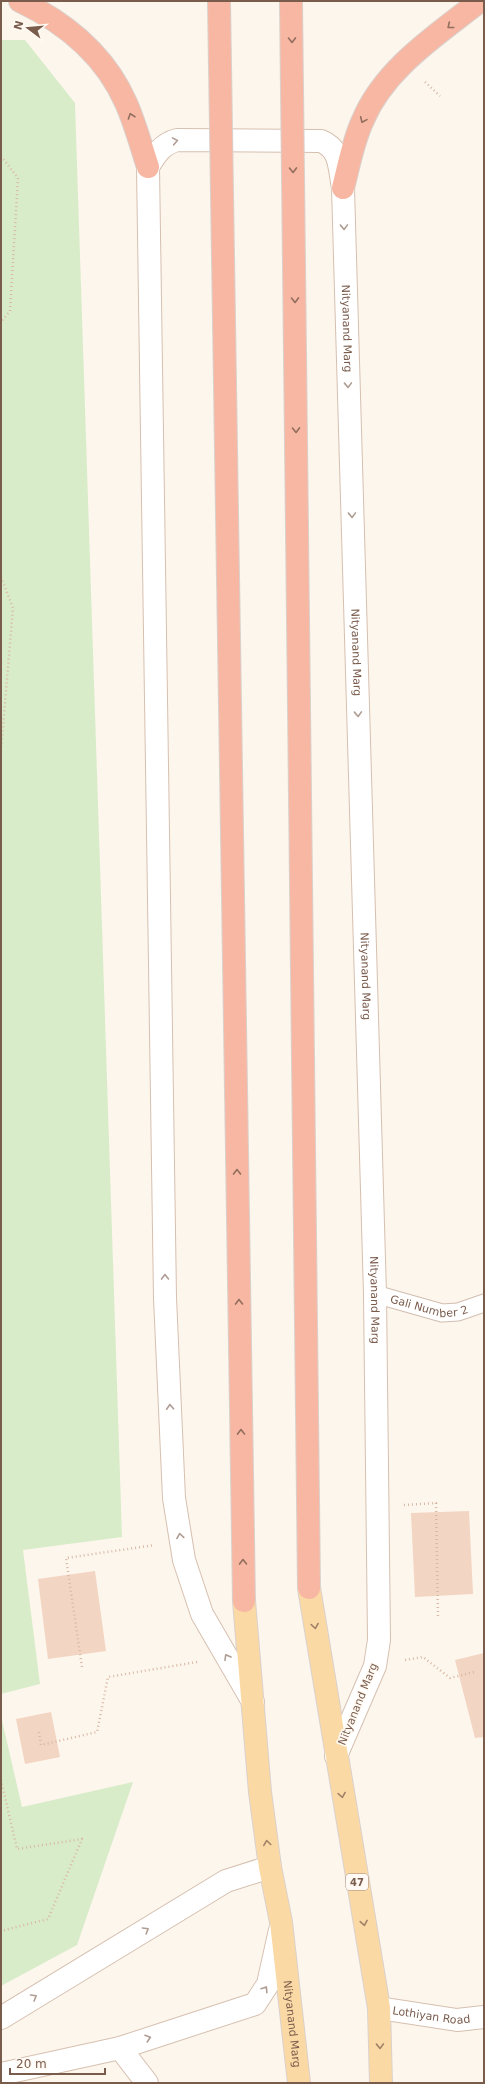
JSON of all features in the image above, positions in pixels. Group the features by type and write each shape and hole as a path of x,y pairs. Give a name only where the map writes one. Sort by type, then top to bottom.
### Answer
{"highway":[{"path":"20,1 68,28 92,50 110,74 126,102 148,167"},
{"path":"219,1 244,1601"},
{"path":"291,1 309,1588"},
{"path":"343,188 363,120 383,86 404,62 480,1"}],"main road":[{"name":"Nityanand Marg","path":"253,1702 202,1614 184,1560 174,1498 165,1298 148,167 167,142 177,140 321,141 329,144 336,152 343,188 375,1294 379,1640 375,1666 336,1756"},
{"name":"Nityanand Marg","path":"309,1588 378,2008 381,2083"},
{"name":"Nityanand Marg","path":"244,1601 260,1792 270,1867 282,1922 299,2083"},
{"path":"1,2018 226,1881 270,1867"},
{"path":"1,2074 120,2048 255,2004 268,1984 282,1922"},
{"name":"Lothiyan Road","path":"378,2008 457,2020 484,2017"},
{"path":"120,2048 147,2083"}],"lane":[{"name":"Gali Number 2","path":"375,1294 442,1313 458,1312 484,1303"}],"path":[{"path":"1,156 18,178 10,311 1,322"},
{"path":"1,577 13,608 3,705 1,750"},
{"path":"378,1506 436,1503 438,1618"},
{"path":"82,1667 66,1558 181,1541"},
{"path":"39,1732 41,1745 96,1732 108,1677 227,1657"},
{"path":"375,1666 423,1657 450,1678 474,1672"},
{"path":"1,1780 17,1849 82,1839 48,1919 1,1931"}],"green space":[{"path":"1,40 25,40 75,103 122,1537 23,1550 40,1684 1,1694"},
{"path":"1,1716 22,1807 133,1782 77,1945 1,1986"}],"building":[{"path":"469,1511 473,1594 415,1597 411,1513"},
{"path":"95,1571 106,1651 48,1659 38,1579"},
{"path":"484,1653 484,1737 475,1738 455,1660"},
{"path":"51,1712 60,1757 25,1764 16,1719"}]}
